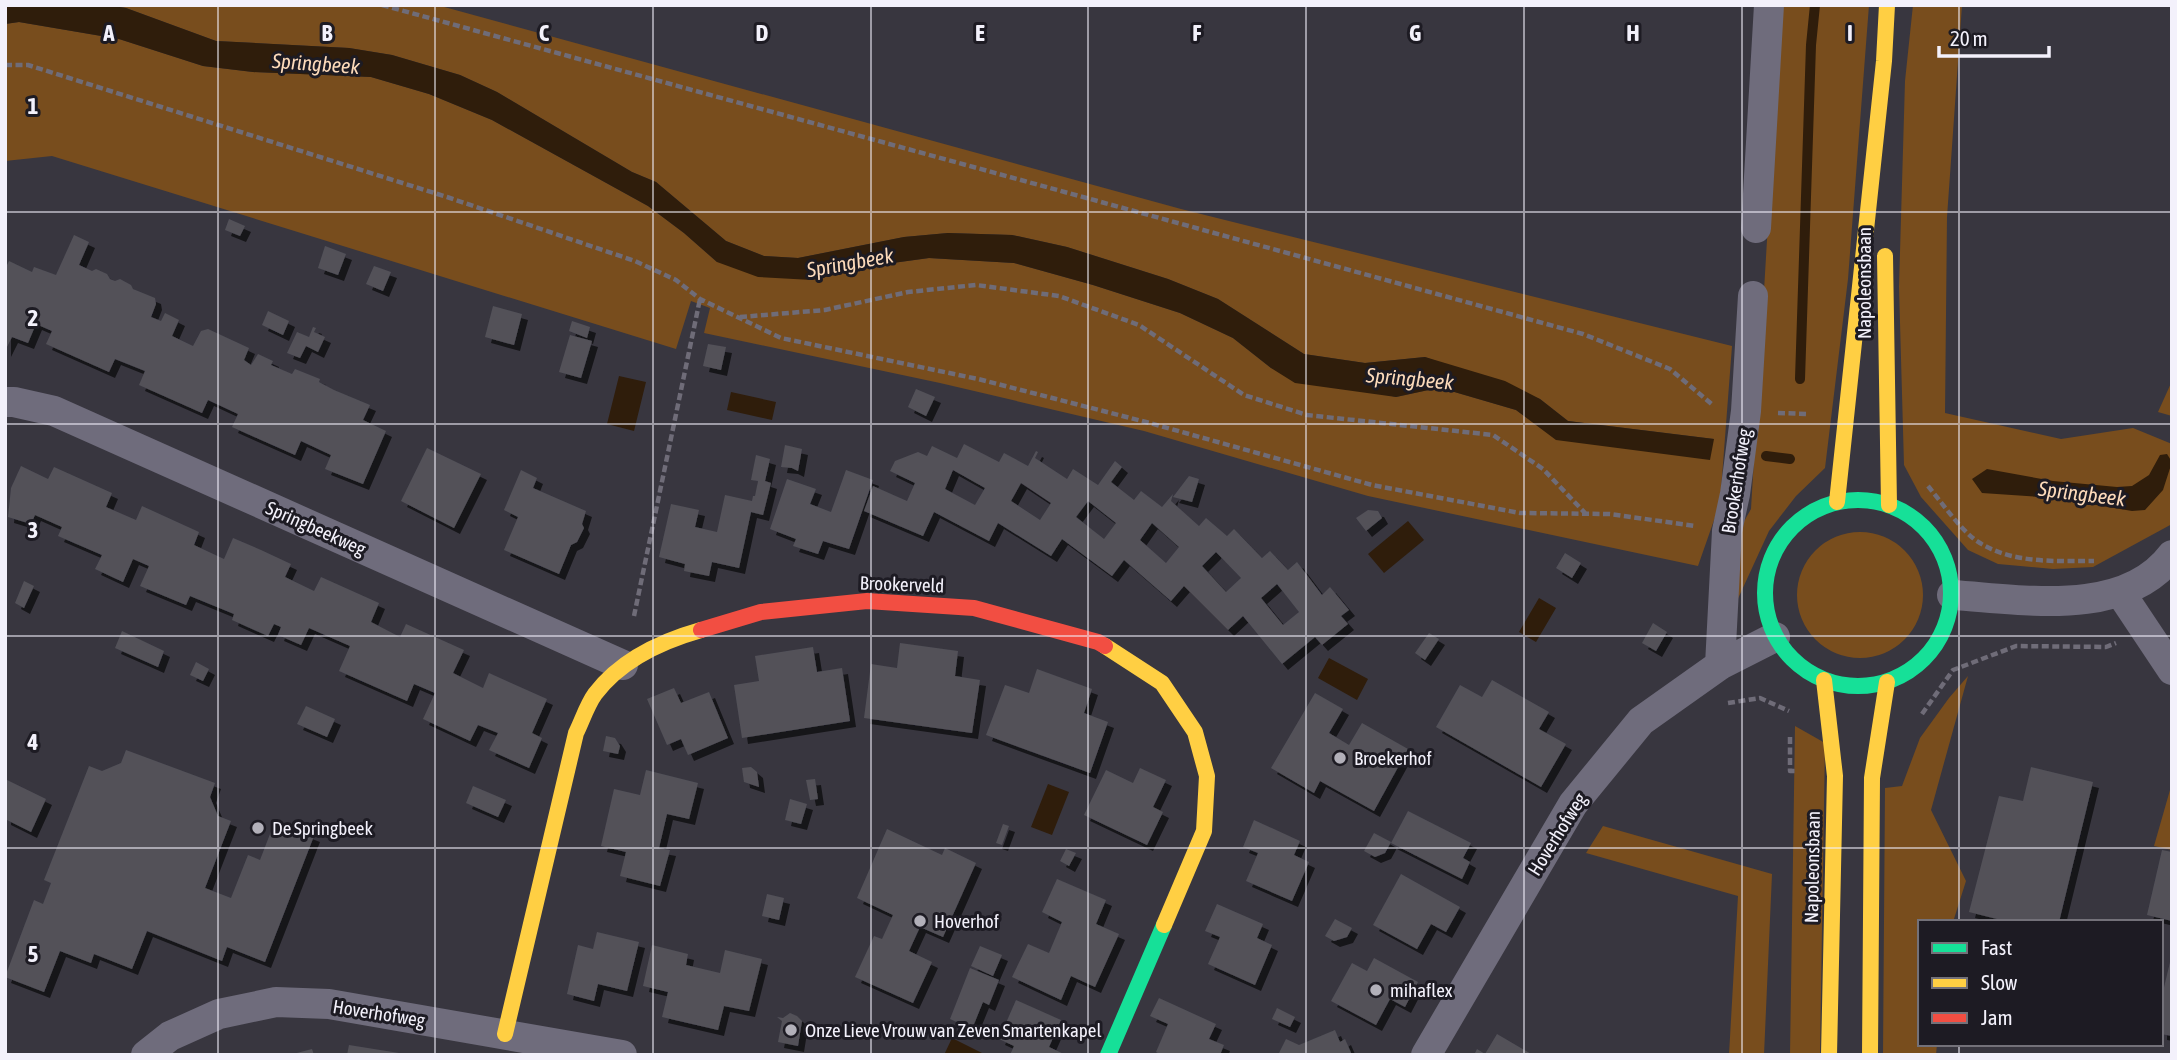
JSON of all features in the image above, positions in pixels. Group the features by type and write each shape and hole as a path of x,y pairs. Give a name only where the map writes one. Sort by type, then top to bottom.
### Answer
{"main road":[{"name":"Napoleonsbaan","path":"1837,502 1884,61 1887,5"},
{"name":"Napoleonsbaan","path":"1884,61 1884,212"},
{"name":"Napoleonsbaan","path":"1885,239 1889,505"},
{"path":"1863,500 1889,505 1915,519 1935,540 1948,566 1952,595 1946,624 1933,649 1913,669 1887,682 1855,686 1824,680 1796,663 1775,637 1766,611 1765,592 1773,554 1788,531 1810,513 1837,502 1863,500"},
{"name":"Brookerveld","path":"505,1034 576,733 594,695 623,665 682,635 761,612 867,601 974,608 1098,642 1162,682 1195,732 1207,776 1204,831 1108,1055"},
{"name":"Napoleonsbaan","path":"1824,680 1835,776 1829,1055"},
{"path":"1870,1055 1872,778 1887,682"}],"street":[{"path":"1756,228 1769,5"},
{"name":"Brookerhofweg","path":"1720,665 1727,531 1735,494 1746,411 1753,296"},
{"name":"Springbeekweg","path":"5,402 54,411 623,665"},
{"path":"1952,595 2063,602 2120,592 2161,570 2172,555"},
{"path":"2120,592 2172,670"},
{"name":"Hoverhofweg","path":"1426,1055 1573,804 1641,721 1720,665 1775,637"},
{"name":"Hoverhofweg","path":"146,1055 170,1036 219,1014 276,1002 329,1004 622,1055"}],"path":[{"path":"382,5 1583,334 1670,369 1715,407 1846,416"},
{"path":"5,65 28,65 447,197 635,261 676,280 700,299 781,338 978,379 1146,422 1372,485 1520,513 1610,514 1727,531"},
{"path":"739,317 825,310 908,292 976,285 1059,296 1139,325 1244,395 1307,415 1493,435 1544,469 1586,514"},
{"path":"623,665 700,299"},
{"path":"1923,481 1973,538 2000,554 2041,561 2106,561 2120,592"}],"shaded area":[{"path":"107,5 437,5 1181,209 1732,346 1720,503 1698,566 1368,496 1144,431 940,383 704,333 710,308 691,301 676,349 52,156 5,161 5,24 19,22 119,39 203,66 253,72 371,77 429,94 492,120 648,206 717,262 878,265 929,258 1014,263 1180,313 1233,338 1271,368 1396,397 1433,389 1451,391 1516,410 1557,440 1714,439 1568,421 1540,399 1425,357 1365,363 1304,354 1218,299 1168,279 1067,247 1012,235 948,233 904,237 798,258 764,256 726,241 656,182 632,172 497,92 460,75 392,55 349,48 216,41 126,8"},
{"path":"1781,5 1869,5 1848,279 1825,468 1796,496 1769,531 1736,603 1738,532 1751,509"},
{"path":"1913,5 1962,5 1947,217 1945,413 2061,439 2133,428 2172,444 2172,524 2093,567 2053,569 1998,564 1968,550 1921,497 1904,465 1899,287 1905,81"},
{"path":"2172,381 2172,416 2158,412"},
{"path":"1860,532 1884,537 1904,551 1918,571 1923,595 1918,619 1904,639 1884,653 1860,658 1836,653 1816,639 1802,619 1797,595 1802,571 1816,551 1836,537"},
{"path":"1968,676 1931,810 1966,881 1954,920 1918,920 1918,1046 1937,1046 1936,1055 1883,1055 1885,788 1902,786 1920,738"},
{"path":"1795,726 1825,743 1820,1055 1790,1055"},
{"path":"2172,783 2172,850 2154,846"},
{"path":"1603,826 1772,874 1764,1055 1729,1055 1738,896 1586,853"}],"water":[{"path":"5,5 107,5 126,8 216,41 349,48 392,55 460,75 497,92 632,172 656,182 726,241 764,256 798,258 904,237 948,233 1012,235 1067,247 1168,279 1218,299 1304,354 1365,363 1425,357 1505,381 1540,399 1568,421 1714,439 1710,460 1556,440 1516,410 1451,391 1433,389 1396,397 1295,383 1233,338 1180,313 1014,263 929,258 878,265 812,280 758,277 717,262 648,206 492,120 429,94 371,77 253,72 203,66 119,39 19,22 5,24"},
{"path":"619,376 646,382 634,431 607,424"},
{"path":"731,392 776,402 772,420 727,410"},
{"path":"2167,454 2172,462 2163,490 2145,510 2132,511 2055,498 1982,493 1972,479 1987,469 2053,481 2132,486 2149,475 2160,455"},
{"path":"1408,521 1424,540 1384,573 1368,554"},
{"path":"1539,598 1556,608 1536,642 1519,632"},
{"path":"1329,658 1368,679 1357,700 1318,678"},
{"path":"1048,784 1069,792 1052,835 1031,827"},
{"path":"952,1038 986,1055 944,1055"}],"building":[{"path":"229,219 245,226 240,236 225,230"},
{"path":"74,235 89,242 79,265 92,271 96,269 115,281 120,279 133,289 155,298 156,304 151,317 161,321 165,313 179,320 172,336 193,346 201,331 208,329 249,348 244,360 251,365 258,354 273,361 271,365 292,374 295,369 320,379 319,382 334,390 370,405 363,420 386,431 363,484 325,469 331,455 301,441 295,455 232,427 238,414 208,400 202,413 139,385 145,371 115,359 109,372 46,344 52,331 36,324 28,343 12,337 5,351 5,269 9,261 32,272 34,267 56,275"},
{"path":"325,246 346,254 338,275 318,268"},
{"path":"374,266 391,272 383,291 366,284"},
{"path":"493,306 522,314 514,345 485,337"},
{"path":"268,311 289,321 283,335 262,325"},
{"path":"572,321 590,327 587,338 569,331"},
{"path":"313,327 316,328 314,332 325,337 318,352 306,346 300,358 287,353 297,332 309,337"},
{"path":"570,335 592,341 581,378 559,372"},
{"path":"708,344 726,347 721,370 703,366"},
{"path":"916,389 935,397 926,416 908,407"},
{"path":"964,444 999,462 1004,453 1028,466 1036,451 1038,452 1035,458 1067,479 1073,469 1098,485 1115,461 1122,467 1111,482 1134,500 1141,491 1162,507 1173,494 1171,501 1199,526 1206,518 1227,536 1234,529 1262,558 1270,551 1288,570 1297,562 1322,595 1330,587 1349,610 1341,616 1348,624 1322,645 1315,637 1282,664 1243,616 1228,630 1184,586 1171,601 1124,560 1112,576 1062,539 1051,556 998,523 989,541 934,512 923,536 864,511 873,486 907,501 915,483 890,471 895,461 918,452 927,456 932,446 957,458","holes":["953,470 985,488 975,505 945,489","1021,483 1051,503 1040,520 1011,501","1088,501 1116,523 1104,539 1076,517","1152,523 1179,547 1166,563 1140,540","1216,552 1241,578 1226,592 1202,566","1277,584 1299,612 1283,625 1261,598"]},
{"path":"785,445 802,449 798,471 781,467"},
{"path":"427,448 481,474 454,528 401,501"},
{"path":"756,455 770,459 765,481 771,483 763,515 751,512 739,568 712,562 709,576 684,571 685,564 659,557 671,504 699,510 695,527 717,532 725,495 752,501 758,481 751,480"},
{"path":"21,466 48,479 54,467 112,493 106,507 136,520 142,506 199,532 194,545 224,559 233,538 261,550 291,564 285,577 314,591 321,577 379,603 371,622 400,637 406,624 464,650 453,673 483,688 489,673 547,699 532,733 542,738 529,768 489,750 498,733 478,725 470,741 423,719 435,693 414,684 407,701 339,671 350,646 309,628 301,645 278,635 281,627 274,624 268,636 232,620 234,614 190,596 186,605 140,586 149,566 133,559 123,582 95,569 102,555 58,536 62,527 35,515 31,524 8,517 11,488"},
{"path":"521,470 537,478 533,488 586,511 582,524 584,528 577,542 571,545 559,574 504,550 518,517 504,510"},
{"path":"846,470 873,480 849,549 823,541 818,554 793,546 796,539 770,529 787,479 816,489 810,504 831,512"},
{"path":"1189,476 1199,479 1192,502 1173,497"},
{"path":"1368,510 1378,511 1382,518 1366,531 1356,518"},
{"path":"1565,553 1581,563 1572,578 1556,568"},
{"path":"24,581 34,586 24,608 15,603"},
{"path":"1653,623 1667,632 1656,651 1642,643"},
{"path":"122,631 164,651 158,667 115,648"},
{"path":"1429,633 1439,639 1425,660 1415,653"},
{"path":"900,643 958,651 955,676 980,680 972,733 864,718 871,664 897,668"},
{"path":"813,647 817,672 842,668 850,721 742,738 734,685 759,681 755,656"},
{"path":"196,662 209,669 203,681 190,675"},
{"path":"1037,669 1092,689 1084,713 1108,722 1090,773 986,735 1005,685 1029,693"},
{"path":"1492,680 1549,712 1539,729 1566,744 1541,787 1436,727 1460,685 1482,697"},
{"path":"674,688 681,703 709,692 728,738 688,755 681,739 667,745 647,699"},
{"name":"Broekerhof","path":"1315,693 1343,709 1329,733 1349,745 1362,723 1408,749 1374,811 1320,781 1314,793 1271,768"},
{"path":"306,706 335,719 327,737 297,724"},
{"path":"606,736 615,738 620,746 618,754 603,751"},
{"path":"126,750 215,783 210,797 218,816 231,821 205,888 231,898 248,855 260,860 275,821 314,836 265,962 227,947 222,961 147,931 132,969 94,954 91,963 60,951 44,992 5,977 34,900 43,904 51,883 44,880 89,766 102,771 121,763"},
{"path":"751,767 757,772 759,787 744,782 742,768"},
{"path":"2031,767 2093,782 2059,920 2001,920 1969,912 1999,796 2023,801"},
{"path":"1140,768 1166,780 1153,807 1163,812 1147,845 1084,815 1106,770 1133,783"},
{"path":"646,770 698,783 689,819 667,814 659,848 670,850 660,886 620,876 626,852 601,846 614,789 640,795"},
{"path":"5,779 46,799 31,832 5,819"},
{"path":"815,779 818,799 810,800 806,780"},
{"path":"473,786 506,800 498,817 466,803"},
{"path":"790,799 807,804 801,824 785,820"},
{"path":"1408,811 1471,843 1463,858 1470,862 1462,879 1391,843"},
{"path":"1254,820 1300,841 1294,855 1309,862 1292,901 1246,881 1258,853 1243,847"},
{"path":"1003,824 1009,826 1002,845 996,843"},
{"name":"Hoverhof","path":"887,829 942,855 945,848 976,863 943,937 920,927 909,951 932,962 913,1003 855,977 874,936 882,939 893,915 857,898"},
{"path":"1374,833 1391,842 1385,853 1375,857 1364,851"},
{"path":"1066,849 1076,853 1069,866 1060,861"},
{"path":"2162,850 2172,852 2172,921 2147,915"},
{"path":"1401,874 1460,907 1446,932 1431,924 1417,949 1373,925"},
{"path":"1057,879 1106,900 1096,924 1119,934 1095,987 1071,976 1061,1000 1012,977 1028,944 1049,953 1062,922 1042,912"},
{"path":"767,894 784,898 779,920 762,916"},
{"path":"1217,904 1263,924 1257,938 1272,945 1255,985 1208,964 1220,937 1205,931"},
{"path":"1335,919 1352,928 1347,937 1334,941 1325,936"},
{"path":"597,932 639,942 627,991 598,984 594,1001 567,994 578,945 593,949"},
{"path":"652,945 688,954 686,965 720,973 725,950 762,959 749,1011 724,1006 718,1030 662,1017 668,992 643,986"},
{"path":"980,946 1002,955 993,976 971,966"},
{"name":"mihaflex","path":"1374,958 1418,982 1405,1007 1390,999 1376,1025 1331,1001 1352,963 1367,971"},
{"path":"2172,958 2172,1036 2163,1034 2163,992"},
{"path":"970,968 999,980 989,1005 983,1002 972,1029 950,1019"},
{"path":"1159,998 1216,1024 1209,1039 1224,1045 1220,1055 1161,1055 1156,1052 1168,1024 1150,1016"},
{"path":"1016,1000 1061,1020 1049,1047 1066,1055 1010,1055 1014,1046 999,1039"},
{"path":"1277,1008 1295,1017 1290,1027 1272,1019"},
{"name":"Onze Lieve Vrouw van Zeven Smartenkapel","path":"790,1013 802,1021 798,1046 778,1042 782,1021 777,1017 783,1018"},
{"path":"1335,1030 1340,1042 1345,1039 1352,1055 1278,1055 1286,1039 1299,1045"},
{"path":"1497,1034 1533,1055 1474,1055 1477,1049 1485,1054"},
{"path":"349,1045 399,1053 399,1055 347,1055"},
{"path":"312,1049 314,1055 293,1055 293,1054"}],"waterway":[{"path":"1800,379 1811,45 1815,5"},
{"name":"Springbeek","path":"1766,456 1790,459"}],"traffic: fast":[{"path":"1858,500 1894,507 1924,527 1944,557 1951,593 1944,629 1924,659 1894,679 1858,686 1822,679 1792,659 1772,629 1765,593 1772,557 1792,527 1822,507 1858,500"},
{"path":"1108,1055 1164,925"}],"traffic: slow":[{"path":"1837,502 1884,61 1887,5"},
{"path":"1885,256 1889,505"},
{"path":"505,1034 576,733 587,708 605,682 629,662 657,646 701,630"},
{"path":"1105,646 1162,683 1195,732 1207,776 1204,831 1164,925"},
{"path":"1824,680 1835,776 1829,1055"},
{"path":"1870,1055 1872,778 1887,682"}],"traffic: jam":[{"path":"701,630 761,612 867,601 974,608 1105,646"}],"place":[{"name":"Broekerhof","path":"1340,758"},
{"name":"De Springbeek","path":"258,828"},
{"name":"Hoverhof","path":"920,921"},
{"name":"mihaflex","path":"1376,990"},
{"name":"Onze Lieve Vrouw van Zeven Smartenkapel","path":"791,1030"}]}
